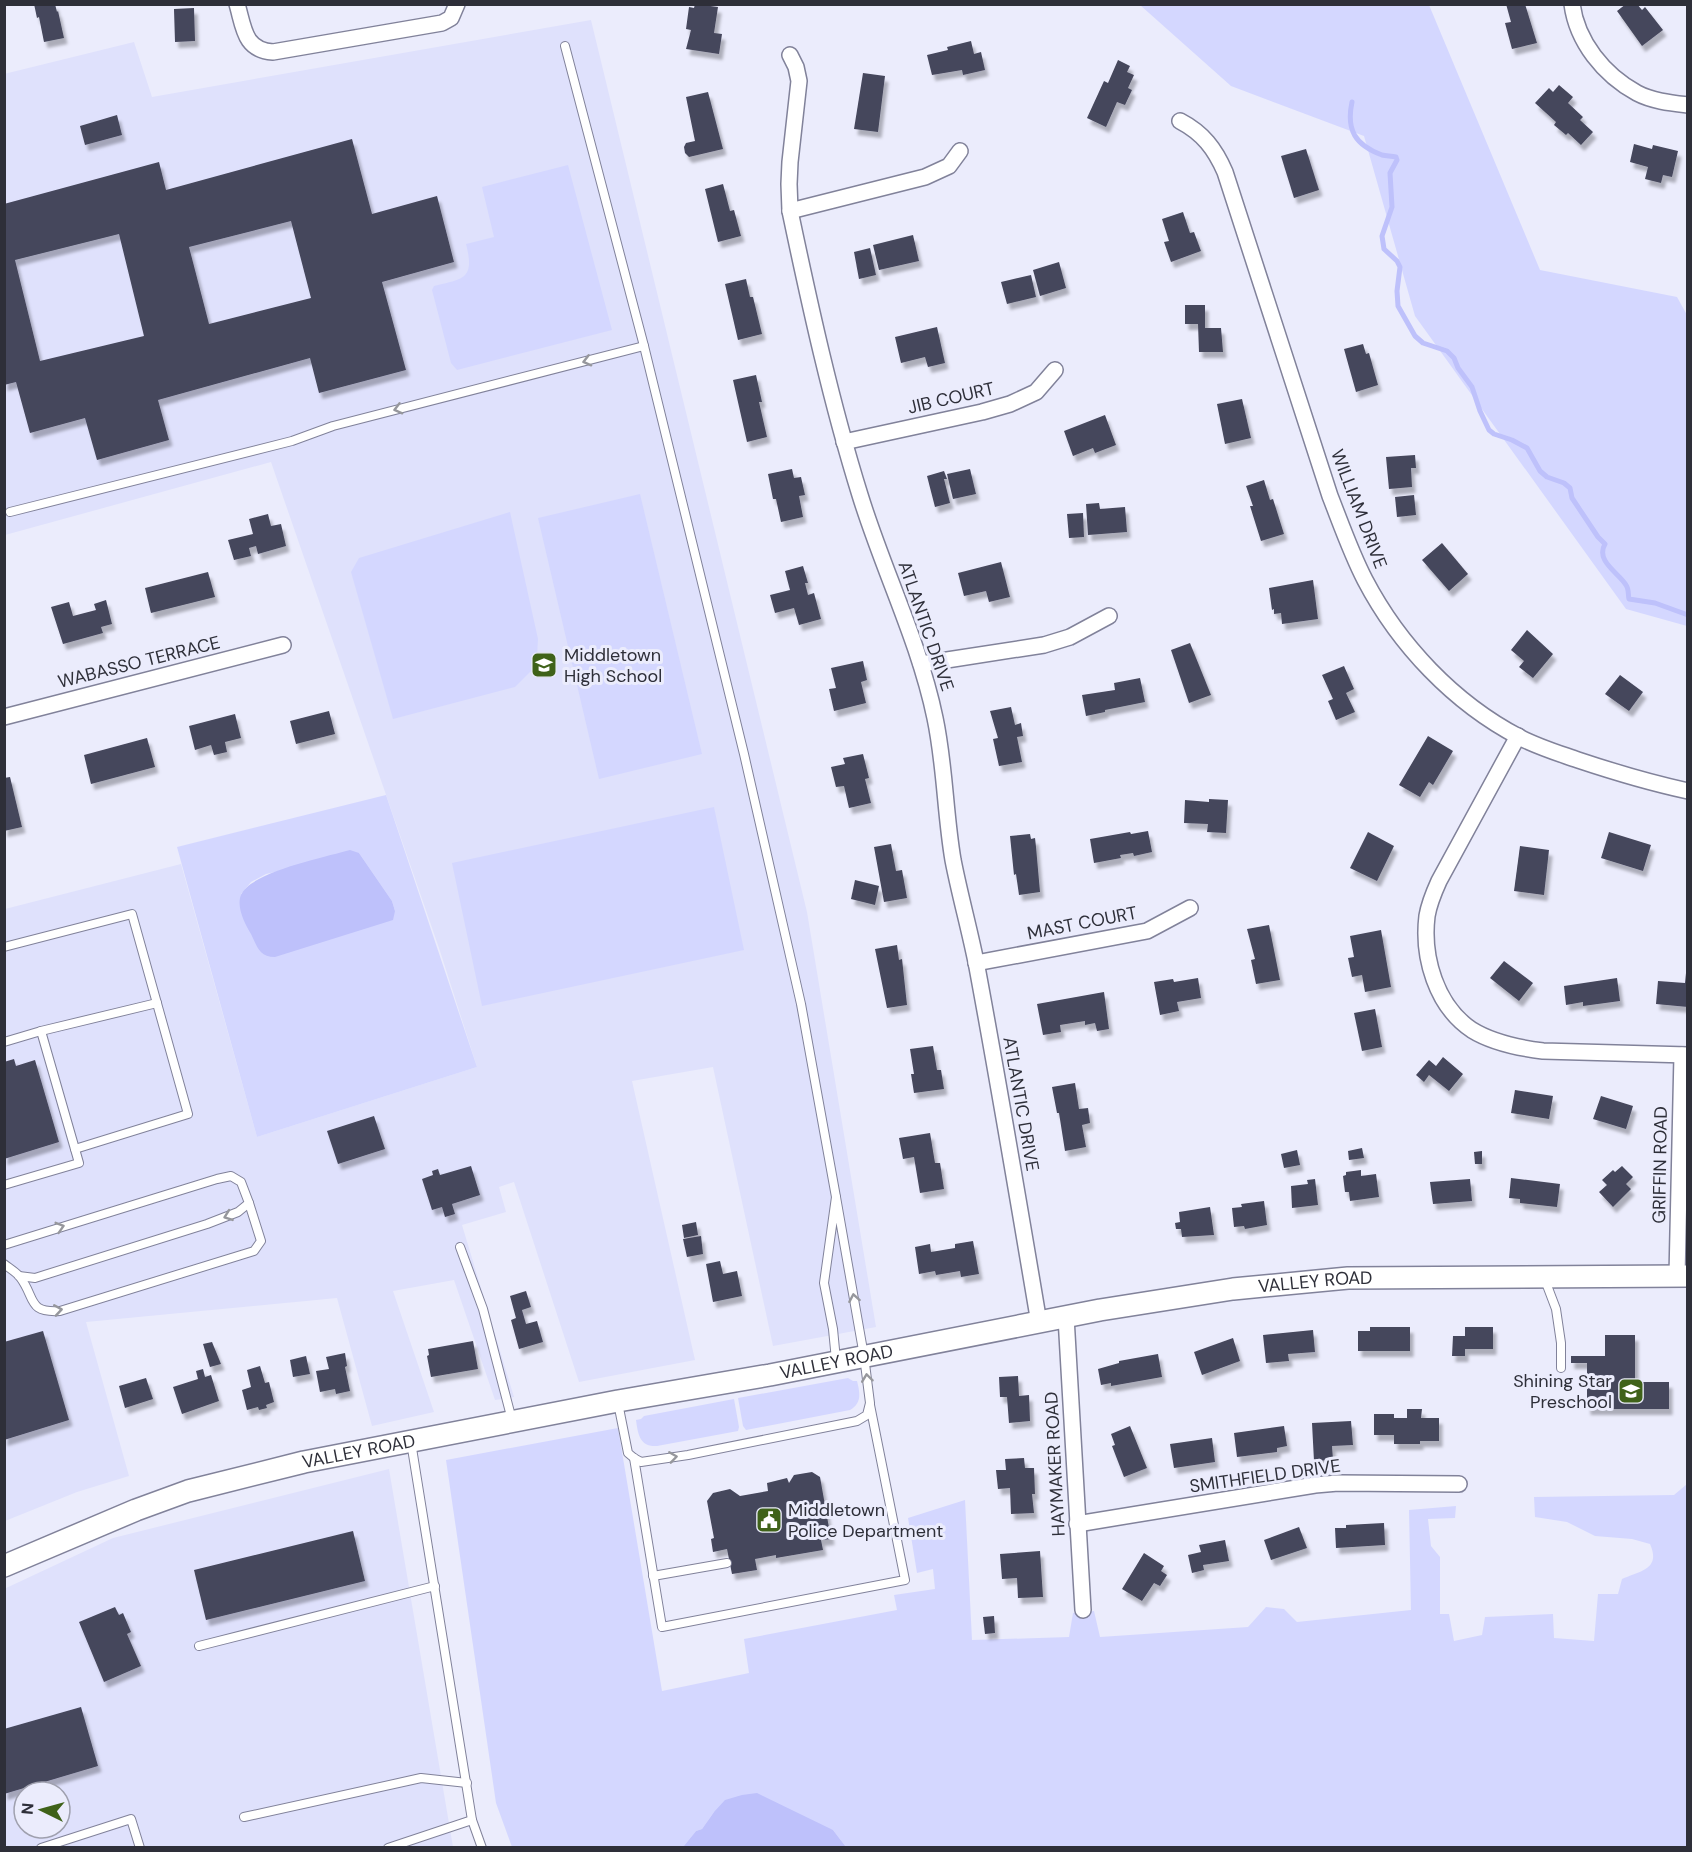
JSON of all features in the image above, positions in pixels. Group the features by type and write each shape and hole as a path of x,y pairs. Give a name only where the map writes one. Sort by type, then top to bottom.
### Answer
{"main road":[{"name":"VALLEY ROAD","path":"4,1566 136,1510 188,1491 304,1462 1066,1317 1233,1289 1348,1278 1682,1276"}],"street":[{"path":"237,4 247,38 254,47 263,52 442,24 451,18 457,4"},
{"path":"1572,4 1581,35 1593,56 1615,79 1639,94 1668,103 1688,105"},
{"name":"ATLANTIC DRIVE","path":"790,55 799,81 790,162 790,211 844,442 861,498 921,664 935,718 944,771 953,856 976,963 1039,1323"},
{"name":"WILLIAM DRIVE","path":"1180,121 1195,128 1209,142 1219,157 1346,539 1365,581 1406,642 1445,684 1481,713 1518,736 1540,747 1600,767 1688,791"},
{"path":"790,211 925,177 949,166 960,151"},
{"name":"JIB COURT","path":"844,442 1010,404 1036,392 1055,370"},
{"path":"921,664 1044,645 1070,636 1109,616"},
{"name":"WABASSO TERRACE","path":"4,717 283,645"},
{"path":"1518,736 1443,872 1432,897 1427,914 1426,936 1428,958 1440,991 1448,1006 1459,1019 1473,1030 1503,1043 1522,1048 1685,1055"},
{"name":"MAST COURT","path":"976,963 1147,932 1190,908"},
{"name":"GRIFFIN ROAD","path":"1682,1276 1685,1055"},
{"name":"HAYMAKER ROAD","path":"1066,1317 1083,1610"},
{"name":"SMITHFIELD DRIVE","path":"1077,1524 1314,1485 1459,1484"}],"lane":[{"path":"565,46 644,346 744,754 801,1004 864,1356 870,1403 905,1581 662,1628 634,1458"},
{"path":"10,512 292,441 333,426 644,346"},
{"path":"4,947 132,914 188,1114 75,1149"},
{"path":"4,1042 157,1003"},
{"path":"4,1185 79,1163 41,1031"},
{"path":"4,1245 231,1176 241,1182 261,1240 254,1251 60,1311 47,1312 35,1306 19,1276 4,1264"},
{"path":"836,1197 824,1283 833,1329 836,1360"},
{"path":"19,1276 35,1278 207,1224 238,1212 249,1203"},
{"path":"460,1247 483,1309 512,1421"},
{"path":"1544,1276 1556,1309 1561,1343 1561,1368"},
{"path":"618,1401 628,1453 641,1462 688,1455 857,1421 867,1415 870,1403"},
{"path":"411,1440 472,1820 482,1848"},
{"path":"653,1576 727,1563"},
{"path":"200,1646 435,1586"},
{"path":"244,1817 421,1778 467,1783"},
{"path":"41,1848 131,1819 140,1848"},
{"path":"388,1848 472,1820"}],"shaded area":[{"path":"1140,5 1429,5 1540,270 1677,297 1687,315 1687,626 1626,609 1415,316 1364,136 1231,86"},
{"name":"Middletown High School","path":"591,20 807,912 876,1327 773,1346 713,1067 632,1081 695,1360 579,1382 514,1182 499,1187 506,1212 462,1225 514,1397 495,1400 454,1280 393,1291 434,1412 372,1426 337,1298 86,1322 129,1476 77,1492 5,1521 5,909 181,864 257,1137 477,1067 440,951 271,462 5,535 4,74 134,42 152,97"},
{"path":"568,165 612,330 457,370 451,363 432,290 434,286 465,276 469,264 466,244 494,237 482,187"},
{"path":"640,494 702,754 599,779 538,518"},
{"path":"510,512 538,639 537,656 532,670 515,687 393,719 351,572 359,558"},
{"path":"386,795 477,1067 257,1137 177,847","holes":["359,853 392,901 395,911 241,894 251,882 266,874"]},
{"path":"714,807 744,950 482,1006 452,863"},
{"path":"350,850 359,853 392,901 395,911 393,920 275,957 262,953 240,910 241,895 247,887 258,879 290,866"},
{"path":"848,1378 857,1381 859,1394 857,1404 850,1410 746,1430 743,1426 738,1398"},
{"path":"734,1399 738,1431 657,1446 643,1442 639,1435 636,1420 644,1416"},
{"path":"618,1428 662,1691 749,1673 744,1639 897,1610 894,1595 935,1589 933,1569 917,1573 908,1518 965,1500 972,1640 1069,1637 1073,1613 1094,1611 1100,1637 1248,1627 1266,1607 1284,1609 1297,1622 1411,1610 1409,1510 1456,1506 1455,1518 1428,1519 1431,1546 1440,1557 1440,1614 1449,1614 1454,1641 1482,1635 1485,1617 1553,1614 1554,1638 1594,1641 1598,1594 1618,1594 1622,1579 1647,1568 1653,1559 1650,1544 1632,1539 1595,1536 1567,1522 1535,1517 1534,1497 1674,1495 1687,1484 1687,1847 846,1847 833,1830 714,1812 702,1829 696,1831 683,1847 512,1847 496,1803 446,1460"},
{"path":"389,1469 453,1847 5,1847 4,1589 113,1538"},
{"path":"757,1793 833,1830 846,1847 683,1847 696,1831 702,1829 725,1800"}],"building":[{"path":"34,4 55,4 64,38 44,42"},
{"path":"695,4 718,7 714,33 722,34 719,54 686,49 691,30 686,29 689,7 694,8"},
{"path":"1506,4 1525,4 1537,43 1512,49 1505,23 1511,22"},
{"path":"1626,4 1637,4 1642,10 1645,7 1663,30 1642,46 1617,11"},
{"path":"194,8 195,41 175,42 174,9"},
{"path":"971,41 974,54 981,52 985,70 963,75 962,70 932,75 927,55"},
{"path":"1118,60 1130,66 1127,72 1134,75 1128,88 1132,90 1125,105 1117,102 1106,127 1087,118 1104,81 1108,83"},
{"path":"863,73 885,76 878,132 854,129"},
{"path":"1559,85 1573,97 1568,103 1583,117 1580,120 1593,132 1581,145 1568,133 1566,135 1554,125 1556,122 1535,103 1549,88 1553,92"},
{"path":"708,92 723,149 689,157 684,147 686,143 695,141 686,97"},
{"path":"117,115 122,135 85,145 80,126"},
{"path":"352,139 372,214 437,196 454,262 382,282 406,370 319,393 310,358 158,400 169,440 97,460 85,418 30,433 16,382 4,385 4,204 159,162 166,190","holes":["291,221 311,298 209,324 189,247","119,234 144,336 40,361 15,260"]},
{"path":"1634,144 1652,149 1653,145 1678,151 1672,177 1663,175 1661,183 1645,179 1648,167 1630,162"},
{"path":"1306,149 1319,190 1294,198 1281,156"},
{"path":"723,184 730,211 734,210 741,236 718,242 705,189"},
{"path":"1183,212 1190,233 1194,232 1201,251 1171,262 1164,242 1169,241 1162,219"},
{"path":"913,235 919,261 879,270 873,245"},
{"path":"870,248 876,275 859,279 854,252"},
{"path":"1059,262 1066,288 1040,296 1033,270"},
{"path":"1031,275 1036,297 1007,304 1001,282"},
{"path":"746,279 762,334 738,340 725,284"},
{"path":"1185,305 1205,305 1205,328 1221,328 1223,352 1199,352 1198,324 1185,324"},
{"path":"937,327 945,363 928,367 925,357 901,363 895,337"},
{"path":"1363,344 1366,354 1369,353 1378,385 1356,392 1344,349"},
{"path":"756,375 767,437 747,442 733,380"},
{"path":"1242,399 1251,438 1225,444 1217,404"},
{"path":"1105,415 1116,445 1095,453 1093,448 1073,456 1064,431"},
{"path":"1415,455 1416,468 1411,468 1412,487 1389,489 1386,457"},
{"path":"792,469 794,478 801,477 805,495 799,496 803,517 781,522 768,474"},
{"path":"970,469 976,494 953,499 947,474"},
{"path":"944,471 950,503 935,507 927,476"},
{"path":"1264,480 1270,500 1273,499 1284,534 1261,541 1246,486"},
{"path":"1414,495 1416,515 1397,517 1395,497"},
{"path":"1099,503 1100,509 1125,507 1127,532 1088,535 1086,504"},
{"path":"1083,513 1084,537 1069,538 1067,514"},
{"path":"268,514 271,526 281,524 286,546 258,554 256,546 249,548 251,556 234,560 228,540 253,534 249,519"},
{"path":"1442,543 1468,574 1449,591 1422,560"},
{"path":"1001,562 1010,597 989,602 986,591 964,596 958,573"},
{"path":"803,566 808,583 805,583 808,595 814,593 821,619 799,625 794,608 775,613 770,595 790,590 785,571"},
{"path":"208,572 215,597 151,613 145,588"},
{"path":"1313,580 1318,619 1282,624 1281,613 1274,614 1274,609 1272,610 1269,588"},
{"path":"106,600 112,624 101,627 103,633 63,644 51,607 69,602 73,616 96,610 94,604"},
{"path":"1527,630 1553,654 1533,678 1519,667 1524,661 1511,650"},
{"path":"1190,643 1211,695 1189,703 1171,650"},
{"path":"863,661 867,680 861,682 866,703 834,711 829,689 836,688 831,668"},
{"path":"1344,666 1354,689 1346,693 1355,712 1336,720 1328,701 1333,699 1322,675"},
{"path":"1620,675 1643,692 1629,711 1605,694"},
{"path":"1140,678 1145,702 1086,716 1082,695 1115,690 1114,683"},
{"path":"1011,707 1015,725 1021,723 1023,736 1017,737 1022,762 999,766 993,739 998,738 990,711"},
{"path":"329,711 335,734 296,744 290,721"},
{"path":"235,714 241,738 225,742 227,752 214,755 211,745 195,750 189,726"},
{"path":"1428,736 1453,751 1433,785 1429,782 1420,797 1399,785"},
{"path":"147,738 155,767 91,784 84,755"},
{"path":"863,754 869,778 865,779 871,803 849,808 844,786 836,787 831,767 845,764 843,758"},
{"path":"10,777 22,827 4,831 4,778"},
{"path":"1209,799 1228,800 1226,833 1207,832 1208,824 1184,823 1185,800 1209,802"},
{"path":"1148,831 1152,852 1134,856 1133,853 1120,855 1121,858 1094,863 1090,839"},
{"path":"1368,832 1394,846 1377,881 1350,868"},
{"path":"1609,832 1651,845 1643,871 1601,858"},
{"path":"1030,834 1031,839 1035,838 1040,892 1019,895 1016,874 1014,875 1010,836"},
{"path":"891,844 896,871 902,870 907,898 884,902 874,847"},
{"path":"1520,846 1549,850 1544,895 1514,891"},
{"path":"855,880 879,886 875,905 851,899"},
{"path":"1269,925 1280,980 1256,984 1251,960 1255,959 1247,929"},
{"path":"1381,930 1391,987 1365,992 1362,975 1352,977 1348,958 1354,957 1350,936"},
{"path":"897,945 899,960 902,959 907,1005 887,1008 875,949"},
{"path":"1504,961 1533,983 1519,1001 1490,978"},
{"path":"1686,973 1688,973 1688,1007 1656,1004 1658,981 1685,983"},
{"path":"1198,978 1201,998 1177,1002 1179,1011 1160,1015 1154,982 1173,979 1174,982"},
{"path":"1617,978 1620,1001 1583,1006 1583,1002 1566,1005 1564,986"},
{"path":"1104,992 1109,1029 1097,1031 1095,1023 1085,1025 1085,1021 1060,1025 1061,1032 1043,1035 1037,1004"},
{"path":"1375,1009 1382,1047 1362,1051 1354,1013"},
{"path":"933,1046 937,1070 941,1070 944,1089 914,1093 910,1049"},
{"path":"1443,1057 1463,1074 1449,1091 1429,1075 1424,1082 1416,1075 1429,1060 1436,1066"},
{"path":"14,1059 16,1066 35,1060 59,1142 4,1159 4,1062"},
{"path":"1075,1083 1079,1109 1088,1108 1090,1123 1082,1125 1086,1147 1065,1151 1052,1087"},
{"path":"1515,1090 1553,1096 1549,1119 1511,1113"},
{"path":"1601,1096 1633,1106 1626,1129 1593,1119"},
{"path":"374,1116 385,1149 338,1164 327,1131"},
{"path":"930,1133 935,1163 940,1163 944,1189 920,1193 914,1157 903,1159 899,1138"},
{"path":"1362,1148 1364,1158 1349,1160 1348,1151"},
{"path":"1297,1150 1300,1165 1284,1168 1281,1154"},
{"path":"1482,1151 1482,1164 1475,1164 1474,1152"},
{"path":"471,1166 480,1195 452,1204 455,1214 445,1217 442,1207 432,1210 422,1179 433,1175 432,1171 438,1169 440,1175"},
{"path":"1622,1166 1633,1177 1626,1184 1631,1189 1613,1207 1599,1192 1607,1185 1602,1180 1613,1170 1615,1172"},
{"path":"1361,1170 1361,1176 1376,1174 1379,1197 1350,1201 1349,1192 1345,1192 1343,1176 1346,1172"},
{"path":"1511,1178 1560,1184 1557,1207 1520,1203 1520,1199 1509,1198"},
{"path":"1315,1179 1318,1205 1292,1208 1291,1186 1308,1184 1307,1180"},
{"path":"1470,1179 1472,1201 1433,1204 1430,1182"},
{"path":"1264,1201 1267,1225 1245,1229 1244,1226 1234,1227 1232,1208 1242,1207 1241,1204"},
{"path":"1210,1207 1214,1235 1182,1237 1181,1229 1176,1229 1175,1223 1180,1222 1179,1212"},
{"path":"696,1222 698,1235 684,1238 682,1225"},
{"path":"701,1236 703,1254 687,1257 683,1239"},
{"path":"973,1241 979,1274 961,1277 960,1271 936,1275 935,1271 919,1274 915,1247 930,1244 931,1252 955,1248 955,1244"},
{"path":"720,1261 723,1274 737,1271 742,1296 713,1302 706,1264"},
{"path":"526,1291 531,1307 522,1310 526,1324 537,1321 543,1342 519,1349 511,1320 516,1318 510,1296"},
{"path":"1370,1327 1410,1327 1410,1351 1358,1351 1358,1331 1370,1331"},
{"path":"1465,1327 1493,1327 1493,1349 1465,1349 1465,1356 1452,1356 1453,1336 1465,1336"},
{"path":"1313,1330 1315,1352 1288,1354 1289,1361 1266,1363 1263,1335"},
{"path":"43,1331 69,1420 4,1440 4,1342"},
{"path":"1605,1335 1635,1335 1635,1382 1669,1382 1669,1409 1587,1409 1587,1363 1571,1363 1571,1356 1605,1356"},
{"path":"1233,1338 1240,1361 1202,1375 1194,1352"},
{"path":"473,1341 478,1369 431,1377 428,1349"},
{"path":"212,1342 221,1364 210,1367 203,1344"},
{"path":"345,1353 347,1366 345,1367 350,1391 336,1394 335,1389 320,1392 316,1371 329,1369 326,1357"},
{"path":"1158,1354 1162,1377 1111,1386 1111,1383 1101,1385 1098,1369 1119,1363 1119,1361"},
{"path":"306,1356 310,1374 293,1377 290,1360"},
{"path":"260,1366 265,1383 269,1382 274,1402 266,1405 267,1408 259,1410 258,1407 247,1410 242,1390 251,1387 247,1370"},
{"path":"203,1369 205,1377 211,1375 219,1401 182,1414 173,1387 198,1379 196,1371"},
{"path":"1018,1376 1019,1396 1029,1395 1030,1421 1009,1423 1007,1397 1000,1397 999,1377"},
{"path":"146,1378 153,1399 125,1408 119,1386"},
{"path":"1407,1409 1422,1409 1421,1418 1439,1418 1439,1441 1394,1444 1394,1435 1374,1435 1374,1414 1394,1414 1394,1418 1407,1418"},
{"path":"1351,1421 1353,1445 1332,1446 1333,1460 1314,1461 1312,1423"},
{"path":"1130,1426 1147,1468 1124,1477 1112,1446 1115,1445 1111,1434"},
{"path":"1284,1426 1287,1446 1277,1448 1277,1452 1237,1457 1234,1433"},
{"path":"1212,1438 1215,1462 1174,1468 1170,1444"},
{"path":"1024,1458 1025,1468 1034,1468 1035,1494 1032,1494 1034,1513 1011,1514 1010,1488 998,1489 996,1470 1006,1470 1005,1459"},
{"name":"Middletown Police Department","path":"812,1472 820,1477 831,1539 821,1540 823,1550 755,1559 757,1570 732,1574 727,1549 713,1552 711,1539 714,1538 707,1501 713,1493 730,1489 740,1496 768,1491 767,1483 787,1478 789,1483 794,1475"},
{"path":"1384,1523 1385,1545 1336,1548 1335,1528 1346,1528 1346,1525"},
{"path":"1299,1527 1307,1548 1271,1560 1264,1540"},
{"path":"353,1531 365,1581 206,1620 194,1570"},
{"path":"1225,1540 1229,1561 1203,1565 1204,1570 1192,1573 1188,1555 1201,1552 1199,1545"},
{"path":"1040,1551 1043,1597 1018,1598 1017,1578 1002,1579 1000,1554"},
{"path":"1144,1553 1164,1566 1161,1571 1167,1575 1160,1586 1154,1583 1142,1601 1122,1589"},
{"path":"115,1607 119,1615 123,1613 131,1632 127,1634 141,1666 104,1682 79,1622"},
{"path":"994,1616 995,1633 985,1634 983,1617"},
{"path":"81,1707 98,1766 51,1780 12,1780 12,1792 4,1794 4,1729"}],"waterway":[{"path":"1352,102 1350,121 1359,141 1373,151 1396,157 1397,160 1390,173 1392,207 1382,236 1384,249 1400,267 1398,306 1415,336 1423,343 1447,351 1454,358 1458,368 1472,387 1489,430 1527,448 1540,471 1570,488 1572,498 1605,544 1603,550 1605,561 1623,580 1629,599 1655,603 1688,615"}],"place":[{"name":"Middletown High School","path":"544,665"},
{"name":"Shining Star Preschool","path":"1631,1391"},
{"name":"Middletown Police Department","path":"769,1520"}]}
